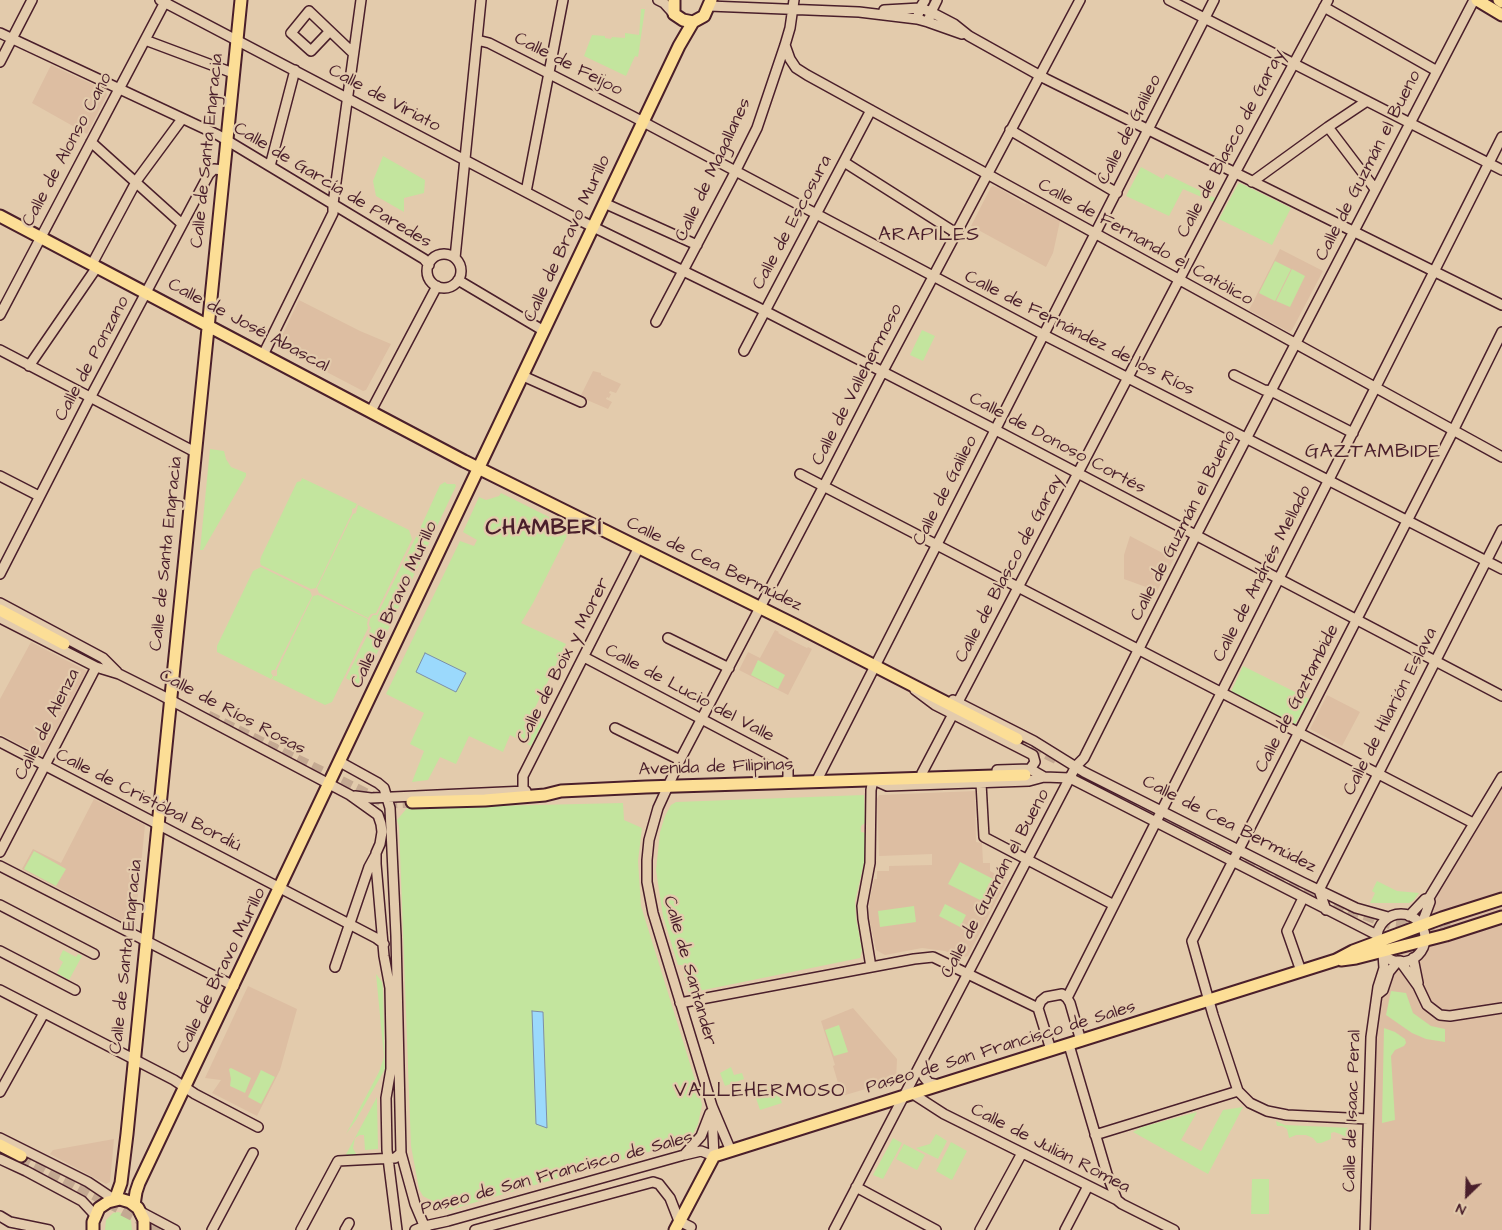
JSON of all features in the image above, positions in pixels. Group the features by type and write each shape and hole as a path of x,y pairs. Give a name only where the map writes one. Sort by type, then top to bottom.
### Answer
{"main road":[{"name":"Calle de Santa Engracia","path":"115,1200 122,1180 241,0"},
{"path":"674,0 674,14 683,20 693,22"},
{"path":"1476,0 1502,15"},
{"name":"Calle de Bravo Murillo","path":"138,1208 136,1192 139,1183 683,38 693,22 704,16 710,2"},
{"name":"Calle de José Abascal","path":"0,216 480,468"},
{"name":"Calle de Cea Bermúdez","path":"480,468 760,607 1017,739"},
{"path":"0,610 64,644"},
{"name":"Avenida de Filipinas","path":"412,802 505,798 545,795 561,791 873,780 1028,772"},
{"path":"1379,946 1421,926 1502,899"},
{"path":"1502,905 1452,924 1502,911"},
{"path":"1379,946 1446,935 1502,917"},
{"name":"Paseo de San Francisco de Sales","path":"714,1156 1336,960 1351,960 1379,946"},
{"path":"0,1145 19,1159 0,1153"},
{"path":"677,1226 714,1156"},
{"path":"93,1230 95,1215 101,1206 115,1200 123,1200 138,1208 144,1220 144,1230"}],"street":[{"path":"0,62 32,0"},
{"path":"264,355 333,213 361,0"},
{"path":"455,258 444,254 438,255 429,264 429,278 437,286 449,287 458,280 461,269 455,258 481,0"},
{"path":"526,192 563,0"},
{"path":"658,0 664,3 674,14"},
{"name":"Calle de Magallanes","path":"657,321 685,271 757,128 790,28 794,0"},
{"path":"928,22 937,0"},
{"name":"Calle de Vallehermoso","path":"667,786 933,276 1080,0"},
{"path":"1169,0 1502,170"},
{"name":"Calle de Galileo","path":"816,782 1214,0"},
{"path":"1476,0 1499,2"},
{"name":"Calle de Guzmán el Bueno","path":"834,1230 908,1095 920,1065 1076,766 1084,758 1375,189 1476,0"},
{"name":"Calle de Viriato","path":"163,1 593,227"},
{"name":"Calle de Alonso Cano","path":"0,315 145,40 163,1"},
{"path":"710,2 792,10 859,12 917,19 970,36"},
{"path":"859,12 923,4"},
{"path":"923,4 931,12 954,24 970,36 1039,75 1502,305"},
{"path":"917,19 923,4"},
{"path":"1326,4 1437,71"},
{"name":"Calle de Blasco de Garay","path":"958,702 1235,173 1326,4"},
{"path":"330,31 311,51 290,33 309,11 330,31 353,53"},
{"name":"Calle de García de Paredes","path":"0,33 227,141 424,258 429,264"},
{"path":"145,40 233,73"},
{"name":"Calle de Feijoo","path":"478,40 489,43 643,122"},
{"name":"Calle de Fernando el Católico","path":"785,45 790,59 798,70 1502,456"},
{"path":"270,166 295,70"},
{"path":"1252,182 1328,126 1367,101"},
{"name":"Calle de Escosura","path":"744,350 871,110"},
{"path":"29,366 95,265 136,183 182,119"},
{"name":"Calle de Fernández de los Ríos","path":"643,122 1044,336 1502,569"},
{"path":"1328,126 1375,189"},
{"path":"1010,130 1117,193"},
{"name":"Calle de Andrés Mellado","path":"1067,998 1502,138"},
{"path":"91,142 182,224"},
{"path":"844,162 956,233"},
{"name":"Calle de Ponzano","path":"0,574 90,398 210,173 215,169 223,170"},
{"path":"604,203 697,245"},
{"name":"Calle de Donoso Cortés","path":"593,227 685,271 883,372 1502,696"},
{"path":"458,280 544,331"},
{"path":"371,411 437,286"},
{"name":"Calle de Gaztambide","path":"1238,1091 1192,941 1454,430 1502,332"},
{"path":"0,350 195,452"},
{"path":"1234,375 1264,390 1271,391 1353,433"},
{"path":"523,376 581,402"},
{"path":"800,474 1473,823"},
{"path":"0,476 39,496"},
{"name":"Calle de Hilarión Eslava","path":"1319,890 1502,530"},
{"name":"Calle de Boix y Morer","path":"523,791 523,776 639,547"},
{"name":"Calle de Ríos Rosas","path":"0,603 101,657 119,674"},
{"name":"Calle de Ríos Rosas","path":"0,618 96,667 119,674 350,794"},
{"path":"668,638 729,668"},
{"name":"Calle de Lucio del Valle","path":"584,657 783,762 788,766 788,778 784,783"},
{"name":"Calle de Alenza","path":"0,852 96,667"},
{"name":"Calle de Cea Bermúdez","path":"908,682 958,702 1059,755 1084,772 1319,890 1356,908 1388,918"},
{"name":"Calle de Cea Bermúdez","path":"908,682 920,695 935,705 1033,755 1059,755"},
{"path":"922,773 953,714"},
{"path":"615,728 680,760"},
{"name":"Calle de Cristóbal Bordiú","path":"0,742 280,888 383,939"},
{"path":"1033,755 1035,762 1028,772 1044,778"},
{"path":"340,762 384,788 390,808 397,964 401,1153 415,1204 425,1228"},
{"name":"Avenida de Filipinas","path":"873,780 886,775 922,773 1028,772"},
{"path":"1421,926 1430,902 1429,898 1502,777"},
{"name":"Calle de Cea Bermúdez","path":"1070,778 1326,910 1379,946 1390,959 1399,961"},
{"name":"Avenida de Filipinas","path":"873,780 887,786 1070,778"},
{"path":"871,967 862,919 862,906 870,863 871,790 873,780"},
{"path":"981,783 984,837 1114,905"},
{"name":"Calle de Santander","path":"667,786 658,808 649,840 648,882 654,919 712,1106 731,1151"},
{"name":"Avenida de Filipinas","path":"350,794 363,798 561,791"},
{"path":"335,967 380,844 382,832 376,812 350,794"},
{"path":"380,844 386,840 392,844"},
{"path":"376,853 383,939 390,988 391,1069 386,1098 388,1158 397,1230"},
{"path":"0,866 234,986"},
{"path":"1319,890 1326,910"},
{"path":"1302,971 1288,931 1303,898"},
{"path":"1409,916 1425,899 1429,898"},
{"path":"0,905 94,954"},
{"path":"1379,946 1380,925 1388,918 1398,914 1409,916 1421,926 1424,940 1421,949 1413,958 1399,961 1418,986 1429,1009 1440,1015 1450,1016 1502,1008"},
{"path":"383,939 391,939 396,936"},
{"path":"383,939 397,964"},
{"name":"Calle de Isaac Peral","path":"1365,1230 1371,1037 1374,1007 1384,968 1379,946"},
{"path":"0,951 75,990"},
{"path":"680,1002 914,959 934,957 1038,1008"},
{"path":"1413,958 1418,986"},
{"name":"Calle de Isaac Peral","path":"1378,994 1383,990 1389,972 1399,961"},
{"path":"0,990 134,1059 258,1127"},
{"path":"1051,1050 1038,1008 1041,1001 1046,997 1062,994 1067,998 1081,1041"},
{"path":"0,1092 44,1013"},
{"path":"1069,1044 1095,1135 1117,1200"},
{"path":"920,1065 924,1078 929,1083 939,1085"},
{"path":"1095,1135 1238,1091 1250,1103 1267,1111 1288,1115 1368,1119"},
{"name":"Calle de Julián Romea","path":"908,1095 1174,1230"},
{"path":"684,1155 701,1136 712,1106"},
{"name":"Calle de Santander","path":"712,1106 714,1156"},
{"path":"0,1138 88,1182 115,1200"},
{"name":"Paseo de San Francisco de Sales","path":"415,1230 684,1155 701,1151 714,1156"},
{"path":"212,1230 253,1153"},
{"path":"301,1230 338,1160 395,1158 401,1153"},
{"path":"980,1230 1022,1153"},
{"path":"0,1160 26,1171 82,1201 95,1215"},
{"path":"1065,1230 1088,1186 1106,1188 1107,1174"},
{"name":"Paseo de San Francisco de Sales","path":"475,1230 653,1182 659,1184 670,1198 677,1226"},
{"path":"856,1187 936,1230"},
{"path":"138,1208 175,1230"},
{"path":"0,1216 10,1222 49,1230"},
{"path":"677,1226 691,1228"}],"shaded area":[{"path":"51,65 105,90 107,95 87,134 32,103"},
{"path":"993,186 1060,221 1053,253 1046,267 971,226"},
{"path":"1280,249 1323,271 1292,330 1289,332 1249,310"},
{"path":"299,300 360,331 391,344 366,390 363,391 279,347 278,344"},
{"path":"593,371 601,373 601,375 621,384 616,393 610,391 609,398 607,397 606,399 612,402 608,409 580,397"},
{"path":"1130,536 1174,559 1157,591 1124,579 1124,555"},
{"path":"775,630 793,641 812,649 788,695 739,670 748,652 760,658"},
{"path":"31,642 87,671 44,753 40,755 0,734 0,699"},
{"path":"1327,695 1360,712 1342,746 1310,729"},
{"path":"1502,777 1502,1230 1365,1230 1378,994 1409,916 1425,899"},
{"path":"975,791 976,842 982,843 983,863 990,863 990,871 1007,880 968,956 961,958 945,951 922,948 885,955 876,950 869,918 869,904 874,879 877,879 877,871 889,871 889,866 932,865 932,854 879,856 877,799 879,795"},
{"path":"94,799 145,825 135,925 133,927 22,869 33,849 61,863"},
{"path":"248,986 297,1009 280,1070 257,1116 212,1093 221,1080 205,1078"},
{"path":"853,1008 897,1059 896,1080 842,1096 833,1066 835,1065 821,1021"},
{"path":"114,1139 110,1182 106,1184 50,1154 53,1150"}],"green space":[{"path":"641,9 645,9 638,57 635,56 626,76 584,56 592,35 605,36 605,38 611,39 612,37 625,38 625,33 639,35"},
{"path":"383,156 425,180 424,193 404,198 404,212 376,196 373,181"},
{"path":"1141,167 1163,179 1166,174 1215,198 1213,202 1183,189 1169,216 1126,196"},
{"path":"1240,183 1291,208 1272,245 1219,219"},
{"path":"1275,261 1291,269 1275,301 1259,293"},
{"path":"1292,269 1305,276 1290,307 1276,301"},
{"path":"922,330 935,336 923,361 910,355"},
{"path":"210,449 224,451 231,467 246,473 246,476 203,550 200,550"},
{"path":"302,478 357,504 352,509 352,513 316,588 311,589 261,565 260,562 297,482 301,481"},
{"path":"445,482 447,484 455,484 456,486 362,685 355,684 346,678 371,628 369,625 370,619 373,615 377,615 418,535 440,485"},
{"path":"501,493 571,528 521,623 566,644 532,714 544,719 531,746 510,735 503,752 469,736 456,764 440,757 428,780 412,782 424,751 410,744 424,713 386,694 460,541 474,546 477,540 463,532 479,497 486,500 499,496"},
{"path":"358,505 409,530 412,539 376,613 371,614 368,618 319,593 317,588 353,514 356,513"},
{"path":"261,567 310,591 312,596 275,670 272,670 273,676 271,679 217,652 217,646 253,571"},
{"path":"318,595 368,619 368,628 332,702 325,705 272,679 274,676 277,676 277,670 313,596"},
{"path":"758,660 785,675 778,689 751,675"},
{"path":"1243,666 1309,699 1293,728 1229,696"},
{"path":"864,795 865,823 861,826 861,832 866,833 866,854 855,902 862,950 860,958 689,993 682,965 678,965 663,916 656,870 660,832 671,805 676,802"},
{"path":"623,803 624,820 642,828 638,861 641,906 702,1105 698,1124 686,1141 449,1210 423,1196 419,1189 411,1146 399,826 397,820 407,808","holes":["532,1011 543,1012 547,1128"]},
{"path":"34,851 66,869 56,886 24,869"},
{"path":"960,862 995,880 984,902 948,884"},
{"path":"1377,881 1397,891 1419,893 1409,903 1370,903 1375,893 1372,891"},
{"path":"945,904 966,915 960,927 939,916"},
{"path":"914,906 916,922 880,927 878,911"},
{"path":"63,950 76,957 78,954 82,956 69,980 57,973 63,962 59,959"},
{"path":"376,974 382,982 383,990 385,1069 346,1134 379,1072 384,1057"},
{"path":"1391,991 1406,993 1413,1013 1431,1026 1445,1029 1445,1042 1426,1039 1412,1033 1386,1015"},
{"path":"839,1025 848,1052 834,1056 825,1030"},
{"path":"1384,1028 1395,1032 1405,1039 1406,1043 1395,1050 1391,1056 1395,1120 1382,1123"},
{"path":"731,1067 734,1075 742,1073 744,1079 725,1086 720,1073"},
{"path":"231,1068 251,1078 245,1093 230,1086 229,1069"},
{"path":"261,1070 275,1077 261,1104 248,1097"},
{"path":"776,1085 782,1103 760,1110 754,1092"},
{"path":"377,1097 378,1149 365,1150 364,1135 360,1135 355,1138 353,1148 356,1154 361,1157 344,1158"},
{"path":"1243,1107 1208,1174 1133,1132 1142,1127 1197,1112 1181,1140 1201,1151 1223,1110"},
{"path":"1276,1121 1285,1125 1353,1128 1352,1140 1334,1132 1331,1133 1331,1139 1321,1143 1317,1143 1313,1138 1306,1135 1296,1135 1289,1138 1287,1129 1277,1126"},
{"path":"936,1134 947,1141 938,1159 916,1148 930,1144"},
{"path":"893,1138 902,1143 883,1179 873,1175"},
{"path":"951,1142 967,1151 952,1180 936,1171"},
{"path":"904,1144 925,1155 917,1170 896,1159"},
{"path":"1252,1179 1269,1179 1269,1214 1251,1214"},
{"path":"118,1212 128,1215 131,1220 132,1230 105,1230 106,1220 113,1213"}],"water":[{"path":"425,653 466,673 456,692 416,672"},
{"path":"532,1011 543,1012 547,1128 536,1124"}],"tunnel":[{"path":"1489,0 1502,3"},
{"path":"64,644 116,670"},
{"path":"208,716 381,801 393,803 412,802"},
{"path":"1017,739 1057,759"},
{"path":"1067,775 1083,779 1103,788 1355,917"},
{"path":"1349,909 1391,924 1417,927"},
{"path":"1408,934 1433,933 1453,927"},
{"path":"21,1156 160,1230"}],"district":[{"name":"ARAPILES","path":"929,236"},
{"name":"GAZTAMBIDE","path":"1373,453"},
{"name":"CHAMBERÍ","path":"544,529"},
{"name":"VALLEHERMOSO","path":"760,1092"}]}
